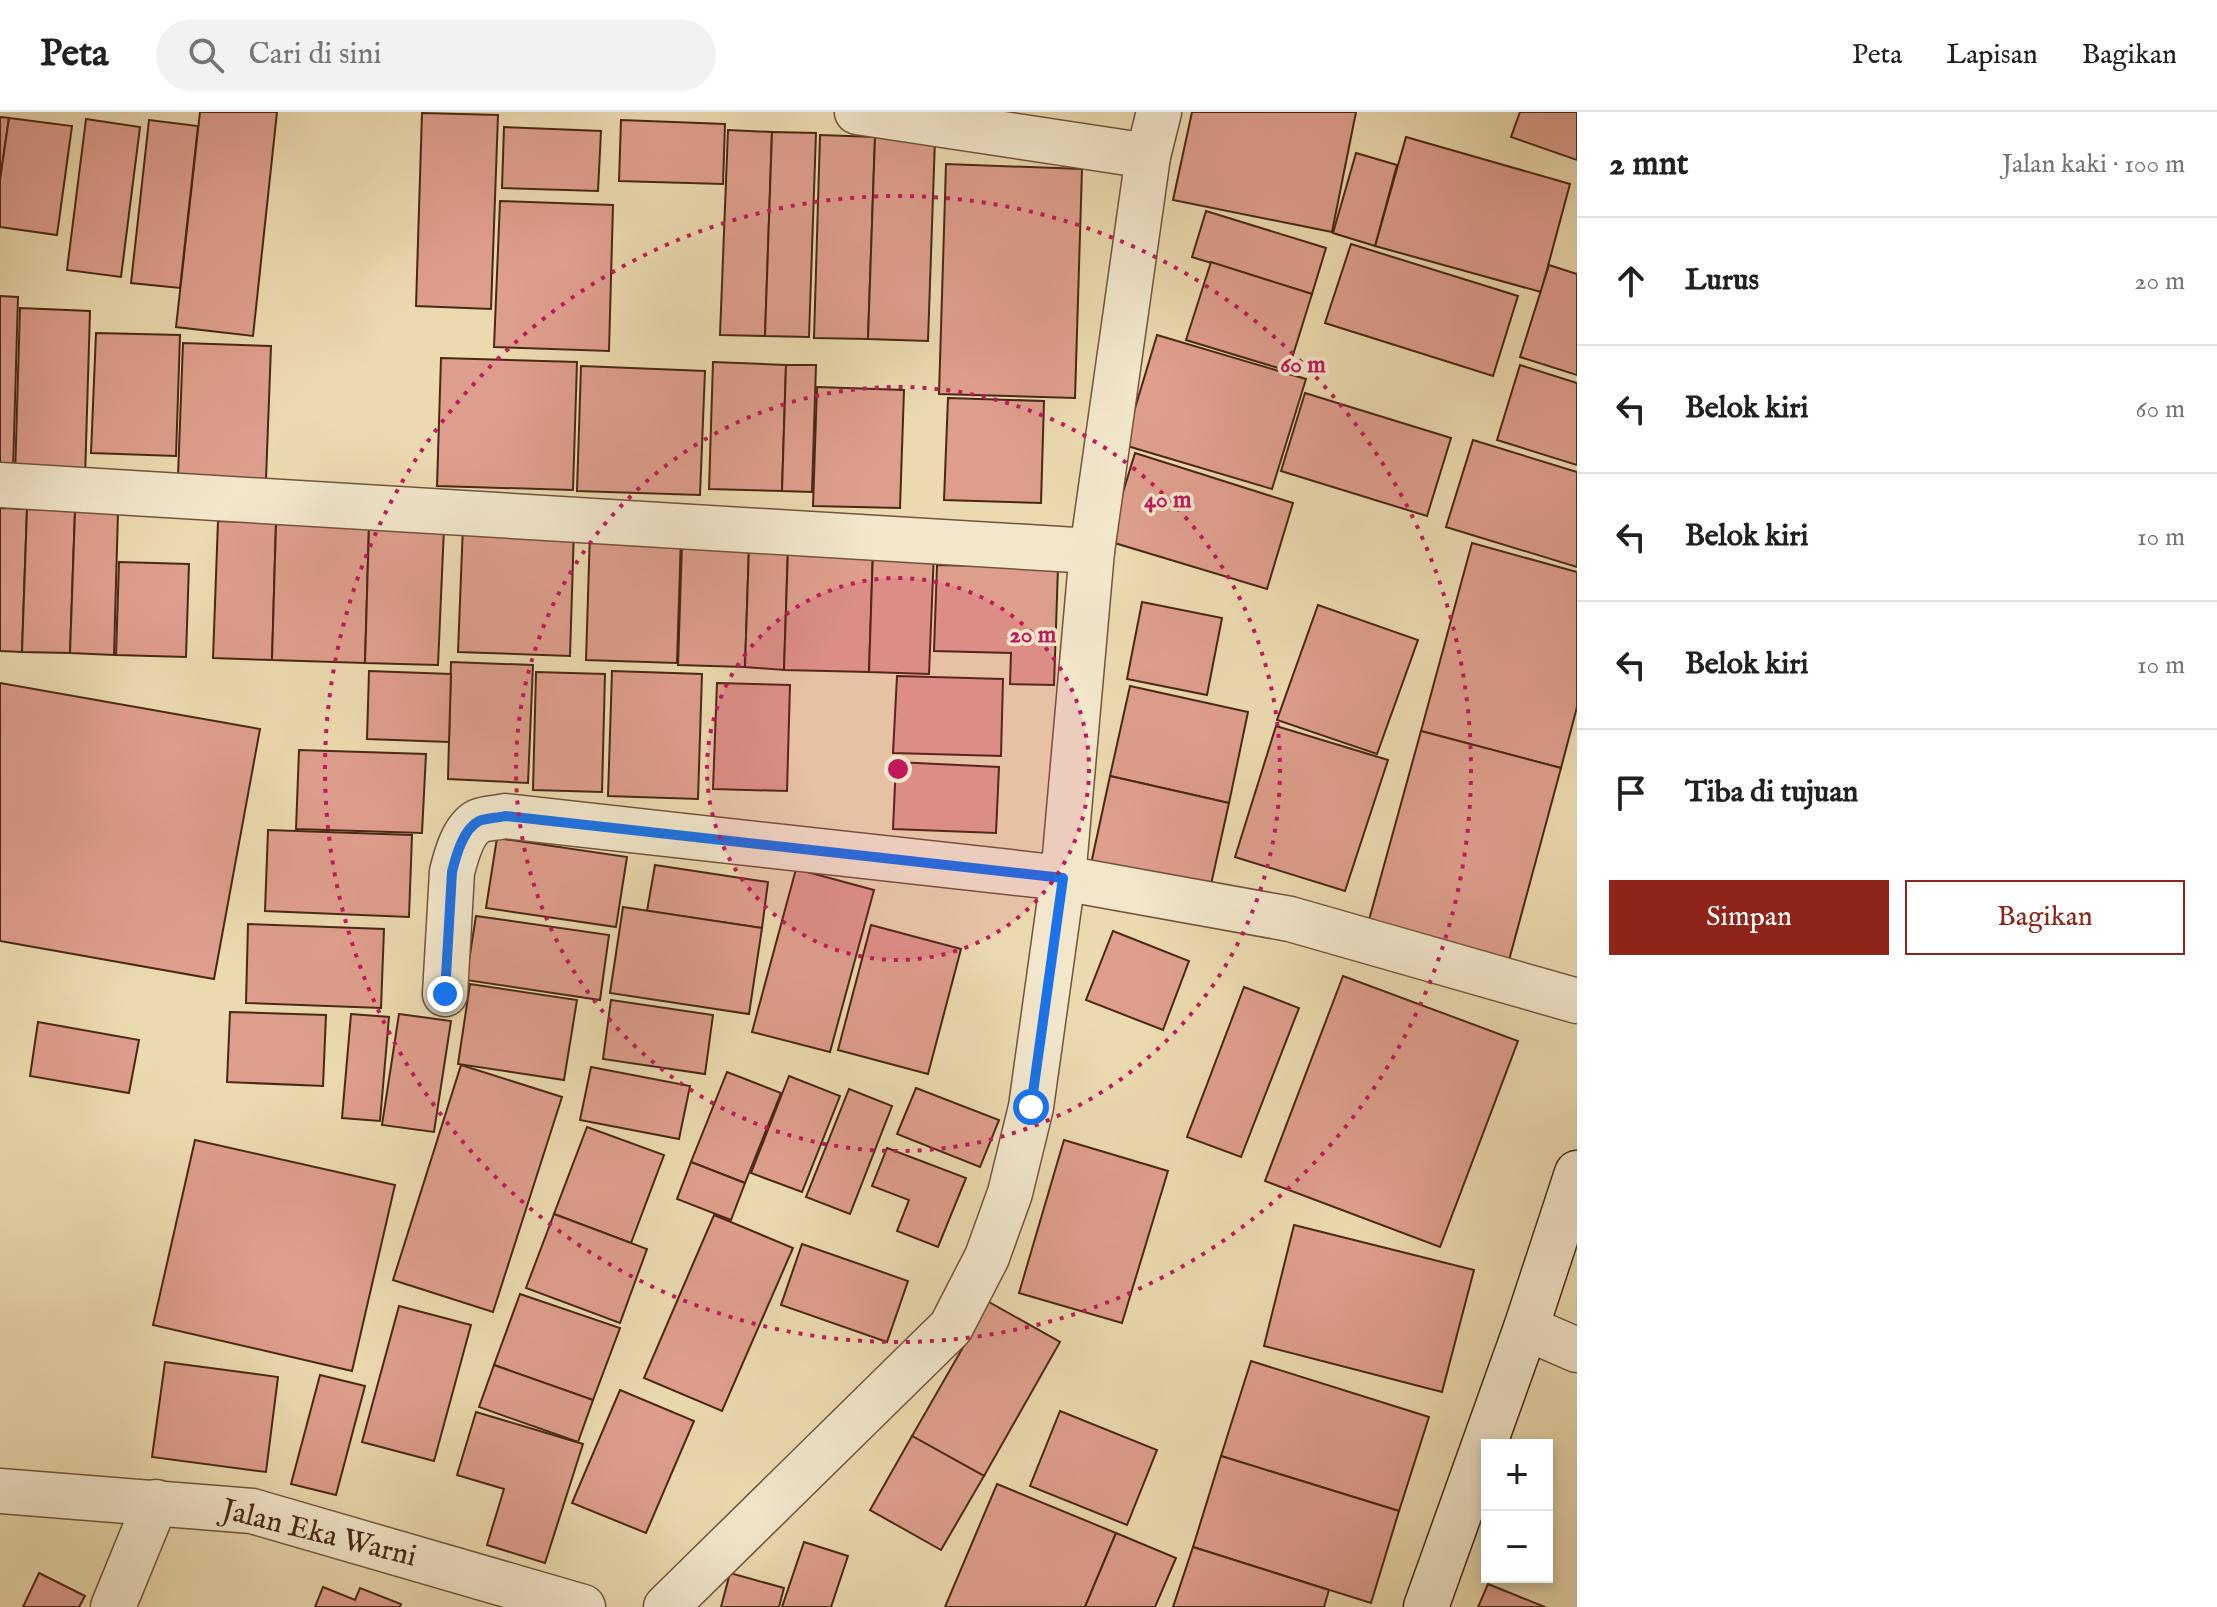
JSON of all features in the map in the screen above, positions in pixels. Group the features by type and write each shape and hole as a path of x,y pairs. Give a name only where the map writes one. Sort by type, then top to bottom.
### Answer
{"street":[{"path":"857,112 1148,156"},
{"path":"666,1607 951,1327 987,1257 1010,1193 1031,1107 1063,878 1092,551 1148,156 1159,112"},
{"path":"0,485 1092,551"},
{"path":"445,994 455,859 467,834 477,822 505,816 1063,878 1290,919 1577,1001"},
{"path":"1426,1607 1526,1328 1577,1173"},
{"path":"1526,1328 1577,1350"},
{"name":"Jalan Eka Warni","path":"0,1491 252,1511 583,1607"},
{"path":"113,1607 156,1502"}],"building":[{"path":"200,112 277,112 253,336 176,327"},
{"path":"1192,112 1356,112 1332,232 1173,200"},
{"path":"1520,112 1577,112 1577,160 1511,137"},
{"path":"422,113 498,115 491,309 416,306"},
{"path":"0,117 9,118 0,180"},
{"path":"9,118 72,126 57,235 0,227 0,180"},
{"path":"86,119 140,127 121,277 67,270"},
{"path":"149,120 198,126 180,288 131,283"},
{"path":"621,120 725,124 723,184 619,181"},
{"path":"504,127 601,131 598,191 502,188"},
{"path":"728,130 772,132 765,336 720,335"},
{"path":"772,132 816,133 809,337 765,336"},
{"path":"820,135 875,137 868,339 814,338"},
{"path":"875,137 935,139 928,341 868,339"},
{"path":"1406,137 1570,184 1541,292 1375,246"},
{"path":"1356,153 1397,165 1375,246 1333,233"},
{"path":"946,164 1082,169 1075,398 939,394"},
{"path":"500,201 613,205 609,351 494,347"},
{"path":"1206,211 1326,248 1312,294 1192,257"},
{"path":"1351,244 1518,296 1493,376 1325,323"},
{"path":"1211,262 1312,294 1288,371 1186,340"},
{"path":"1549,265 1577,274 1577,375 1520,357"},
{"path":"0,296 18,297 13,471 0,471"},
{"path":"20,308 90,311 85,478 15,476"},
{"path":"96,333 180,335 176,456 91,453"},
{"path":"1157,335 1306,379 1272,489 1124,445"},
{"path":"183,343 271,346 266,479 178,476"},
{"path":"441,358 577,362 573,490 437,486"},
{"path":"713,362 786,365 782,491 709,489"},
{"path":"786,365 816,365 812,492 782,491"},
{"path":"1520,365 1577,383 1577,465 1497,440"},
{"path":"581,366 705,371 700,495 577,491"},
{"path":"817,387 904,390 900,508 813,506"},
{"path":"1305,393 1451,438 1427,516 1281,471"},
{"path":"948,398 1044,401 1041,503 944,500"},
{"path":"1473,440 1577,472 1577,567 1446,527"},
{"path":"1135,453 1293,503 1267,589 1108,541"},
{"path":"0,508 27,509 22,652 0,651"},
{"path":"27,509 75,511 70,653 22,652"},
{"path":"75,511 118,512 114,655 70,653"},
{"path":"218,521 276,523 272,660 213,658"},
{"path":"276,523 369,526 365,663 272,660"},
{"path":"463,525 574,528 570,656 458,652"},
{"path":"369,526 444,528 438,665 365,663"},
{"path":"590,532 681,535 677,663 586,660"},
{"path":"1472,543 1577,572 1577,707 1561,768 1421,731"},
{"path":"682,544 749,546 745,667 678,665"},
{"path":"749,546 788,548 784,670 745,667"},
{"path":"788,548 873,550 869,672 784,670"},
{"path":"873,550 934,552 929,674 869,672"},
{"path":"119,562 189,564 186,657 116,655"},
{"path":"937,565 1058,568 1054,685 1010,684 1011,653 934,651"},
{"path":"1142,602 1222,618 1207,695 1127,679"},
{"path":"1318,605 1418,640 1377,754 1277,720"},
{"path":"451,662 533,665 528,783 448,779"},
{"path":"369,671 451,674 449,742 367,739"},
{"path":"612,671 702,674 698,799 608,796"},
{"path":"536,672 605,674 602,792 533,790"},
{"path":"897,676 1003,679 1001,756 893,753"},
{"path":"0,683 260,729 214,979 0,941"},
{"path":"717,683 790,685 787,791 713,789"},
{"path":"1130,686 1248,712 1229,803 1110,776"},
{"path":"1276,726 1388,760 1345,891 1235,857"},
{"path":"1421,731 1561,768 1505,975 1364,938"},
{"path":"299,750 426,754 422,833 296,829"},
{"path":"896,762 999,767 996,833 893,829"},
{"path":"1110,776 1229,803 1210,889 1091,864"},
{"path":"268,830 412,835 409,917 265,911"},
{"path":"497,838 627,857 616,927 486,908"},
{"path":"655,865 768,882 762,928 647,911"},
{"path":"796,869 874,890 830,1052 752,1032"},
{"path":"623,907 762,928 749,1014 610,993"},
{"path":"476,916 609,935 600,1000 466,980"},
{"path":"248,924 384,929 381,1008 246,1003"},
{"path":"871,925 961,949 928,1074 838,1050"},
{"path":"1113,931 1189,961 1163,1030 1086,1000"},
{"path":"1343,976 1518,1041 1440,1247 1265,1181"},
{"path":"470,984 577,1000 564,1080 458,1064"},
{"path":"1244,987 1299,1008 1241,1157 1187,1137"},
{"path":"611,1000 713,1015 705,1074 603,1059"},
{"path":"230,1012 326,1015 323,1086 227,1082"},
{"path":"351,1014 389,1017 380,1121 342,1118"},
{"path":"399,1014 451,1021 434,1132 382,1125"},
{"path":"38,1022 139,1040 129,1093 30,1076"},
{"path":"461,1065 562,1097 493,1312 393,1280"},
{"path":"591,1067 690,1086 679,1139 580,1120"},
{"path":"727,1072 781,1093 745,1183 691,1162"},
{"path":"789,1076 840,1096 802,1192 751,1173"},
{"path":"916,1088 999,1120 980,1167 897,1134"},
{"path":"849,1089 892,1106 850,1214 806,1197"},
{"path":"587,1127 664,1155 631,1243 554,1214"},
{"path":"195,1140 395,1185 352,1371 153,1325"},
{"path":"1064,1140 1168,1171 1122,1323 1019,1293"},
{"path":"887,1148 966,1178 938,1247 897,1231 909,1200 872,1186"},
{"path":"691,1162 745,1183 731,1220 677,1199"},
{"path":"554,1214 647,1249 620,1323 526,1288"},
{"path":"714,1215 793,1248 722,1411 644,1378"},
{"path":"1294,1225 1474,1270 1442,1392 1264,1346"},
{"path":"802,1244 908,1281 887,1342 781,1305"},
{"path":"520,1294 620,1328 593,1400 494,1365"},
{"path":"989,1302 1060,1342 984,1476 912,1436"},
{"path":"399,1306 471,1325 434,1461 362,1442"},
{"path":"1251,1361 1429,1417 1399,1511 1221,1456"},
{"path":"165,1362 278,1377 266,1472 152,1457"},
{"path":"494,1365 593,1400 578,1442 479,1407"},
{"path":"320,1375 365,1386 336,1495 291,1484"},
{"path":"620,1390 694,1421 646,1533 572,1503"},
{"path":"1060,1411 1157,1450 1127,1525 1030,1486"},
{"path":"476,1412 583,1444 545,1563 487,1545 504,1489 457,1475"},
{"path":"912,1436 984,1476 941,1550 870,1510"},
{"path":"1221,1456 1399,1511 1371,1603 1193,1547"},
{"path":"997,1484 1116,1533 1085,1607 945,1607"},
{"path":"1116,1533 1176,1558 1155,1607 1085,1607"},
{"path":"804,1542 848,1556 831,1607 782,1607"},
{"path":"1193,1547 1329,1590 1324,1607 1173,1607"},
{"path":"39,1573 85,1596 79,1607 23,1607"},
{"path":"730,1573 784,1588 779,1607 721,1607"},
{"path":"1488,1584 1545,1607 1478,1607"},
{"path":"323,1587 355,1600 360,1588 401,1604 400,1607 315,1607"}],"route":[{"path":"445,994 452,872 459,847 477,822 505,816 1063,878 1031,1107"}]}
